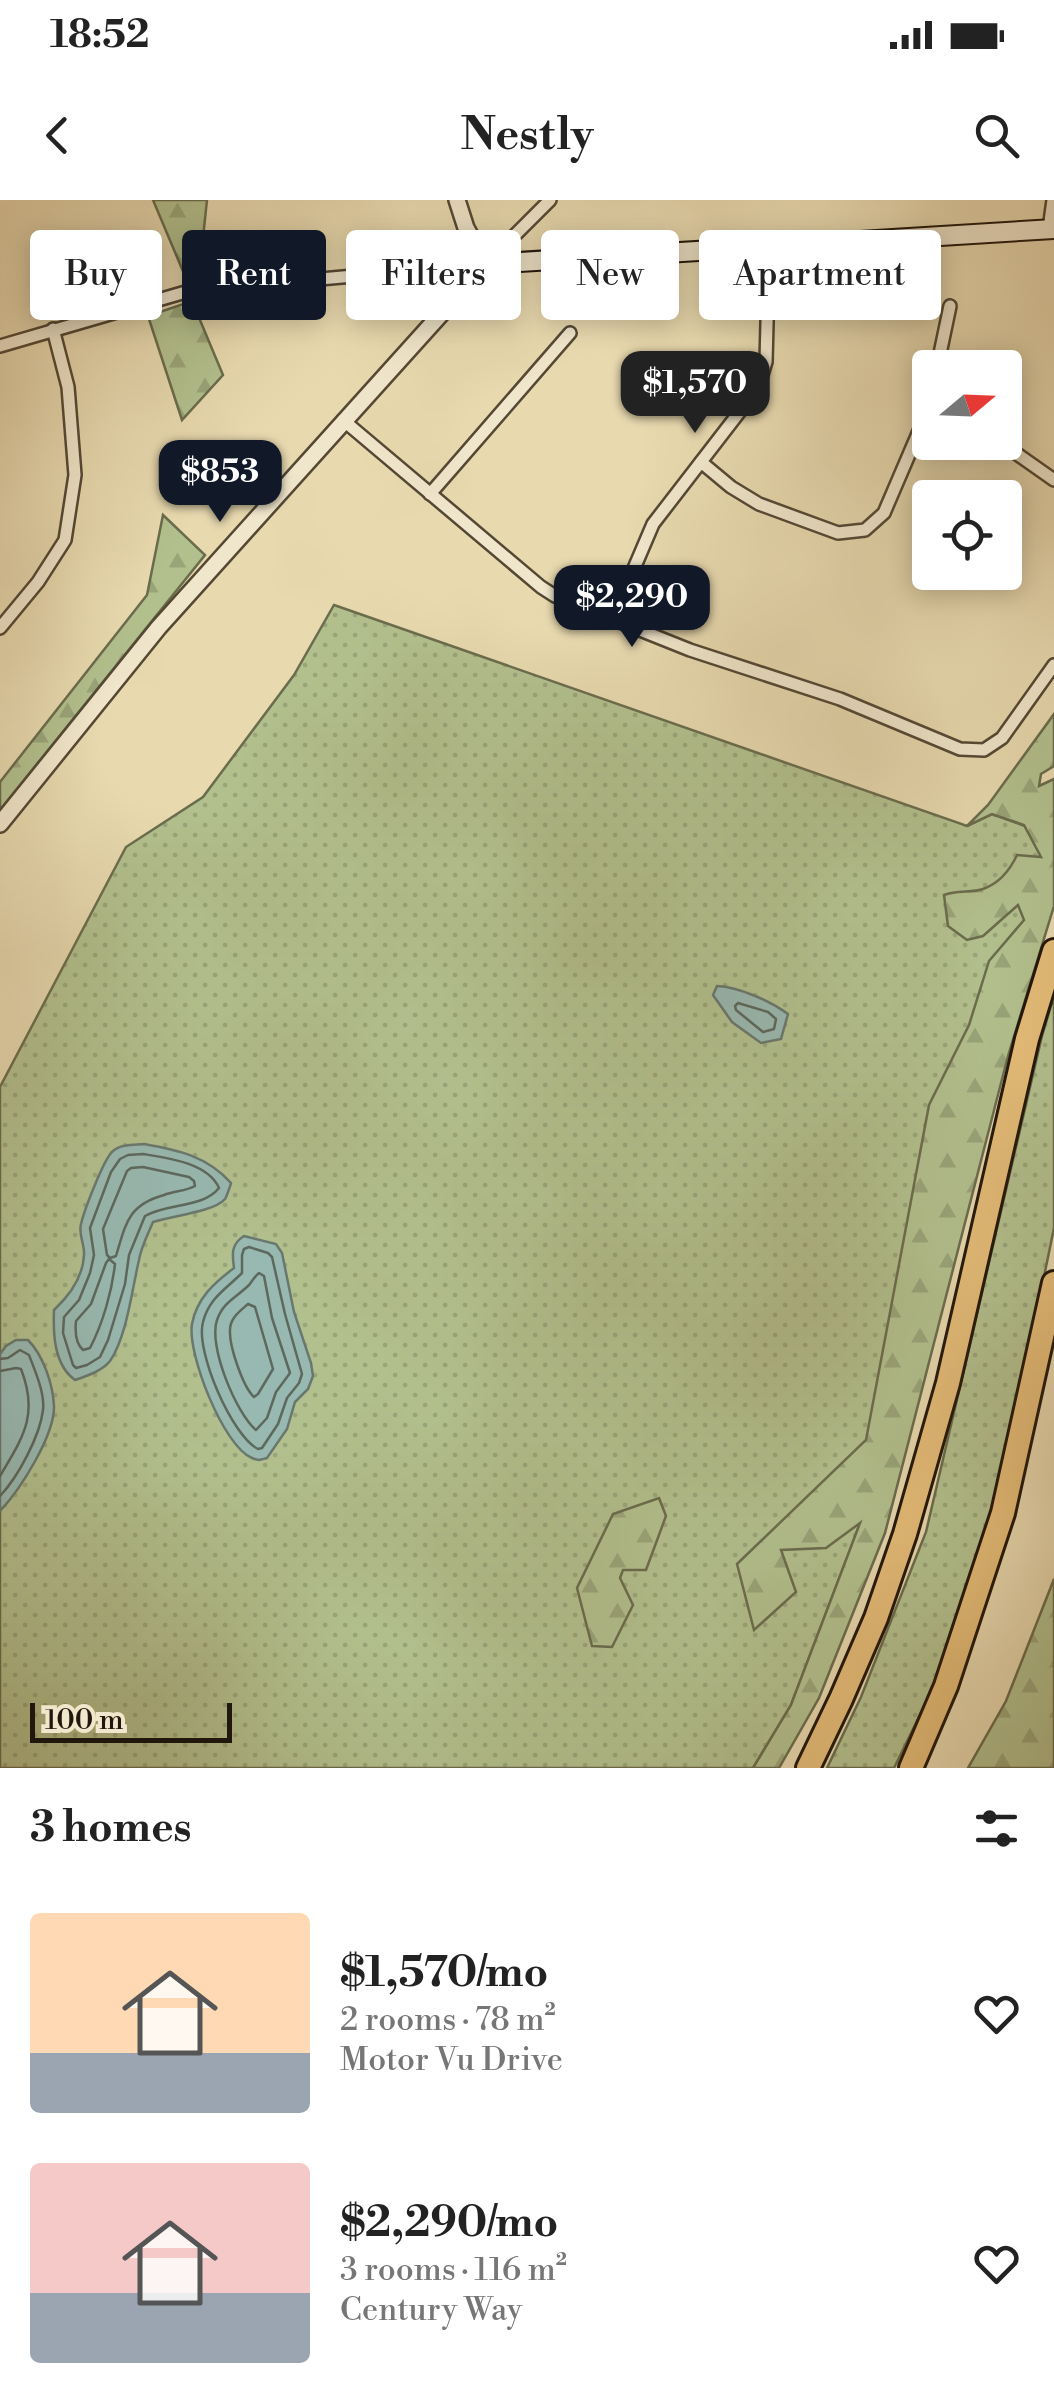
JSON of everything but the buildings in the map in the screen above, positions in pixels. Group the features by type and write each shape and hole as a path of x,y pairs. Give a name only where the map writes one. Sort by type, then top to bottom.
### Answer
{"highway":[{"path":"808,1768 876,1618 905,1534 948,1383 1027,1039 1054,950"},
{"path":"910,1768 946,1686 1003,1514 1054,1282"}],"main road":[{"path":"941,236 1052,229"},
{"path":"521,262 699,250"}],"street":[{"path":"457,200 467,230"},
{"path":"520,230 550,200"},
{"path":"1052,229 1053,200"},
{"path":"0,346 188,291 346,277"},
{"path":"940,350 950,306"},
{"path":"0,824 147,642 435,320"},
{"path":"612,620 653,524 758,388 766,362 767,320"},
{"path":"0,628 38,582 65,540 74,474 68,387 52,329"},
{"path":"430,494 570,333"},
{"path":"344,420 555,596 690,650 840,699 960,749 984,750 1002,738 1054,666"},
{"path":"701,462 759,504 838,533 864,530 884,513 912,448"},
{"path":"1022,457 1054,480"}],"green space":[{"path":"153,200 207,200 204,230 182,230 182,269"},
{"path":"182,304 182,320 200,320 223,375 182,420 149,320 162,320 162,311"},
{"path":"163,515 205,555 0,810 0,782 147,595"},
{"path":"334,605 967,826 992,814 1025,826 1042,857 861,1521 791,1705 753,1768 0,1768 0,1087 126,847 203,797 294,675"},
{"path":"1054,714 1054,766 1041,774 1039,786 1054,779 1054,906 1008,1056 885,1533 819,1698 779,1768 753,1768 791,1705 860,1523 826,1548 781,1550 796,1592 754,1630 737,1564 866,1440 929,1105 969,1025 989,961 1024,920 1018,905 983,936 967,940 948,926 944,895 989,886 1004,875 1017,855 1041,857 1024,825 992,814 967,826 988,805"},
{"path":"1054,996 1054,1228 997,1505 935,1684 894,1768 827,1768 861,1697 926,1532"},
{"path":"659,1498 666,1516 646,1570 623,1570 620,1578 633,1605 612,1647 592,1646 577,1588 613,1514"},
{"path":"1054,1579 1054,1768 968,1768 1006,1701"}],"water":[{"path":"717,986 754,996 788,1014 781,1039 761,1043 732,1022 713,995"},
{"path":"144,1144 202,1160 231,1184 226,1198 219,1203 153,1222 141,1250 116,1351 103,1368 75,1380 59,1358 54,1310 81,1271 81,1224 109,1156 116,1149"},
{"path":"244,1236 276,1244 282,1253 313,1376 308,1389 295,1402 287,1429 267,1458 259,1460 241,1450 219,1418 201,1376 192,1338 198,1306 213,1285 234,1268 233,1250"},
{"path":"16,1340 28,1340 43,1362 54,1406 53,1418 26,1476 0,1511 0,1354"}]}
